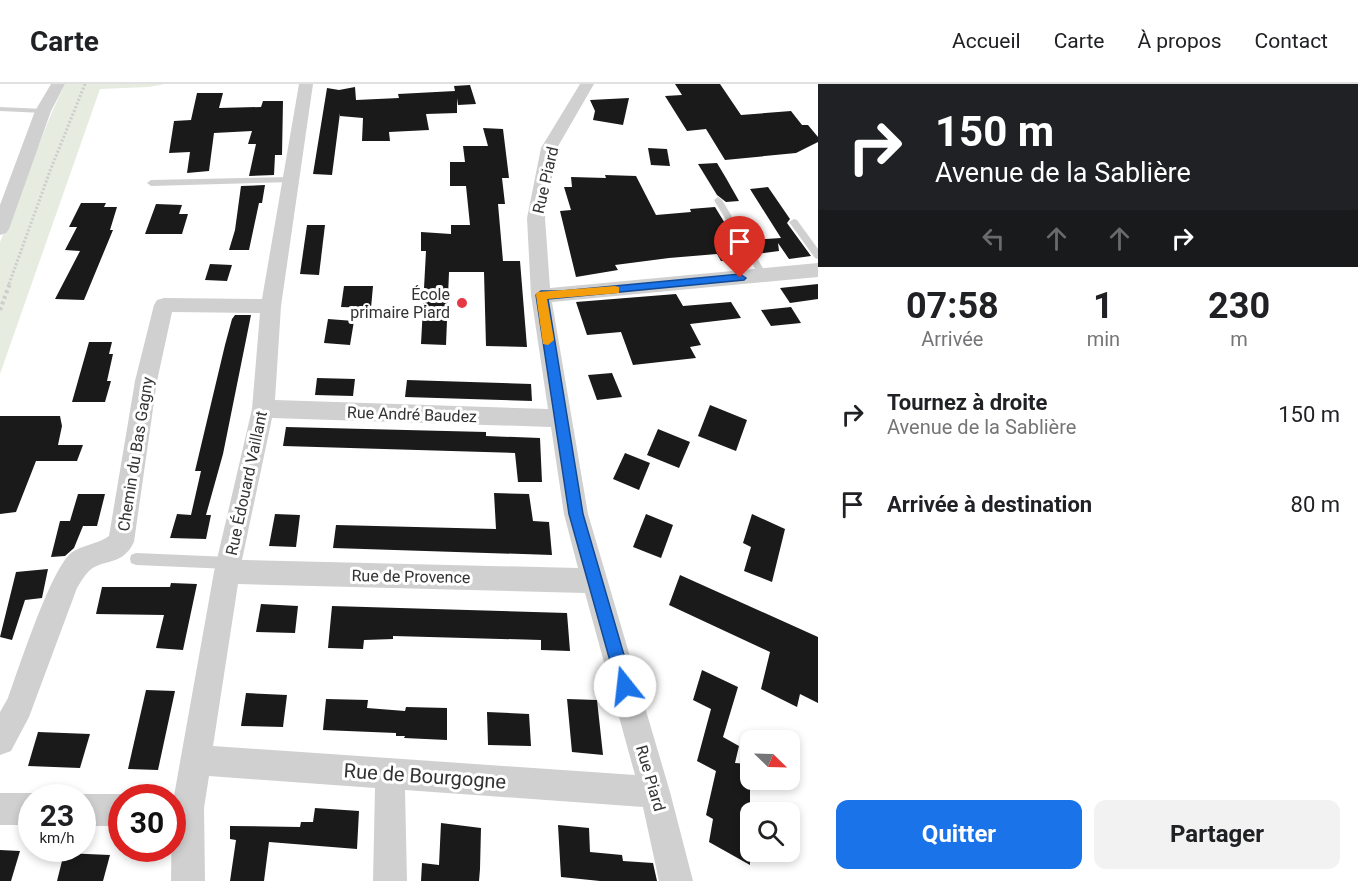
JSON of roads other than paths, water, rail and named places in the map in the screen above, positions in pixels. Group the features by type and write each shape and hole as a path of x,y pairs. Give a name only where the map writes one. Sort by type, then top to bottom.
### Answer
{"street":[{"path":"0,229 43,111 58,84"},
{"name":"Rue Édouard Vaillant","path":"186,789 195,760 228,567 262,409 272,306 306,84"},
{"name":"Rue Piard","path":"587,84 549,148 536,218 541,295 576,514 655,792 676,881"},
{"path":"541,295 562,295 818,270"},
{"name":"Chemin du Bas Gagny","path":"0,740 19,707 66,581 81,561 108,552 121,542 146,381 164,305 272,306"},
{"name":"Rue André Baudez","path":"262,409 561,418"},
{"name":"Rue de Provence","path":"228,567 595,581"},
{"name":"Rue de Bourgogne","path":"195,760 655,792"},
{"path":"390,774 390,881"},
{"path":"0,809 18,809"},
{"name":"Rue Édouard Vaillant","path":"186,862 188,881"}],"lane":[{"path":"0,110 43,111"},
{"path":"151,183 291,180"},
{"path":"718,200 763,275"},
{"path":"795,222 818,256"},
{"path":"136,559 228,567"}],"place":[{"name":"École primaire Piard","path":"462,303"}]}
